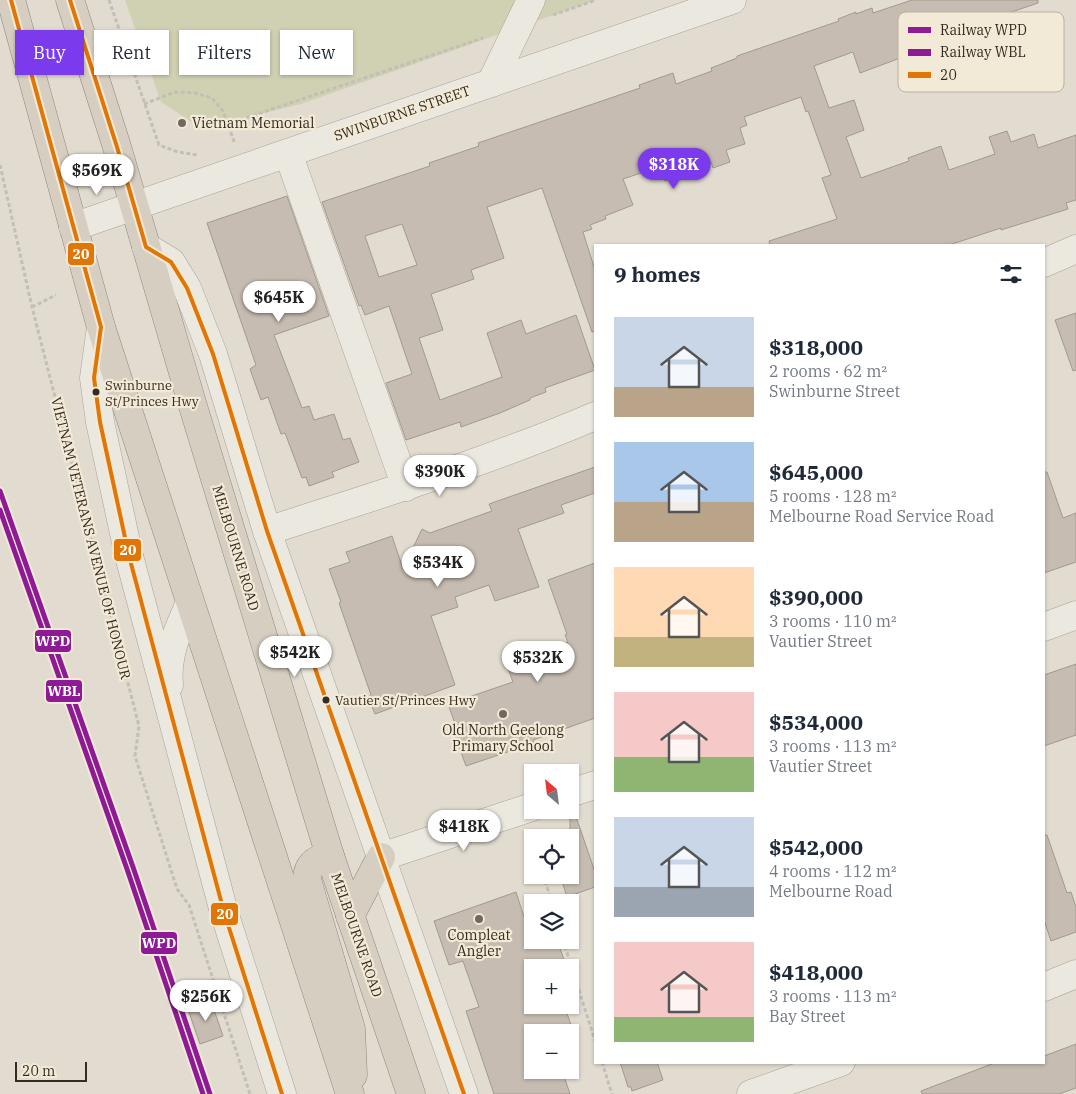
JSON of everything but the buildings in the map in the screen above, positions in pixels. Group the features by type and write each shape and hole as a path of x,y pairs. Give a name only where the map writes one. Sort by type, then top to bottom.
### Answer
{"highway":[{"path":"11,0 101,327 352,1094"},
{"name":"MELBOURNE ROAD","path":"70,0 330,856 411,1094"},
{"path":"330,856 312,863 307,872 307,880 351,1029 352,1094"},
{"path":"350,916 381,858"},
{"path":"367,965 427,1094"}],"street":[{"path":"491,83 531,0"},
{"name":"SWINBURNE STREET","path":"73,227 732,0"},
{"path":"288,153 406,487"},
{"path":"146,247 171,262 187,288 212,354 267,531 464,1094"},
{"path":"1045,263 1076,249"},
{"path":"101,327 94,378 100,422 129,556 152,649 171,712 224,912 282,1094"},
{"path":"267,531 406,487 539,440 594,416"},
{"path":"171,712 168,676 169,658 177,632 190,603"},
{"path":"1045,627 1076,616"},
{"path":"579,790 594,785"},
{"path":"381,858 524,809"},
{"path":"1045,987 1076,974"},
{"path":"751,1094 804,1086 838,1064"}],"path":[{"path":"109,0 159,145 178,152 198,155 206,154"},
{"path":"228,124 596,0"},
{"path":"144,104 175,92 196,93 212,98 223,111 236,146 229,148"},
{"name":"VIETNAM VETERANS AVENUE OF HONOUR","path":"0,165 32,307 139,726 135,756 177,889 189,905 250,1094"},
{"path":"32,307 56,295"},
{"path":"566,949 594,1038"},
{"path":"603,1064 612,1094"}],"green space":[{"path":"125,0 596,0 301,104 201,128 161,102 151,75 169,75 169,30 136,30"}],"rail line":[{"name":"WPD","path":"0,491 133,867 210,1094"},
{"name":"WBL","path":"0,510 127,869 203,1094"}],"transit line":[{"name":"20","path":"11,0 101,327 94,378 100,422 129,556 224,912 282,1094"},
{"name":"20","path":"70,0 117,147 146,247 171,262 187,288 213,354 267,531 464,1094"}],"place":[{"name":"Vietnam Memorial","path":"182,123"},
{"name":"Swinburne St/Princes Hwy","path":"96,392"},
{"name":"Vautier St/Princes Hwy","path":"326,700"},
{"name":"Old North Geelong Primary School","path":"503,714"},
{"name":"Compleat Angler","path":"479,919"}]}
